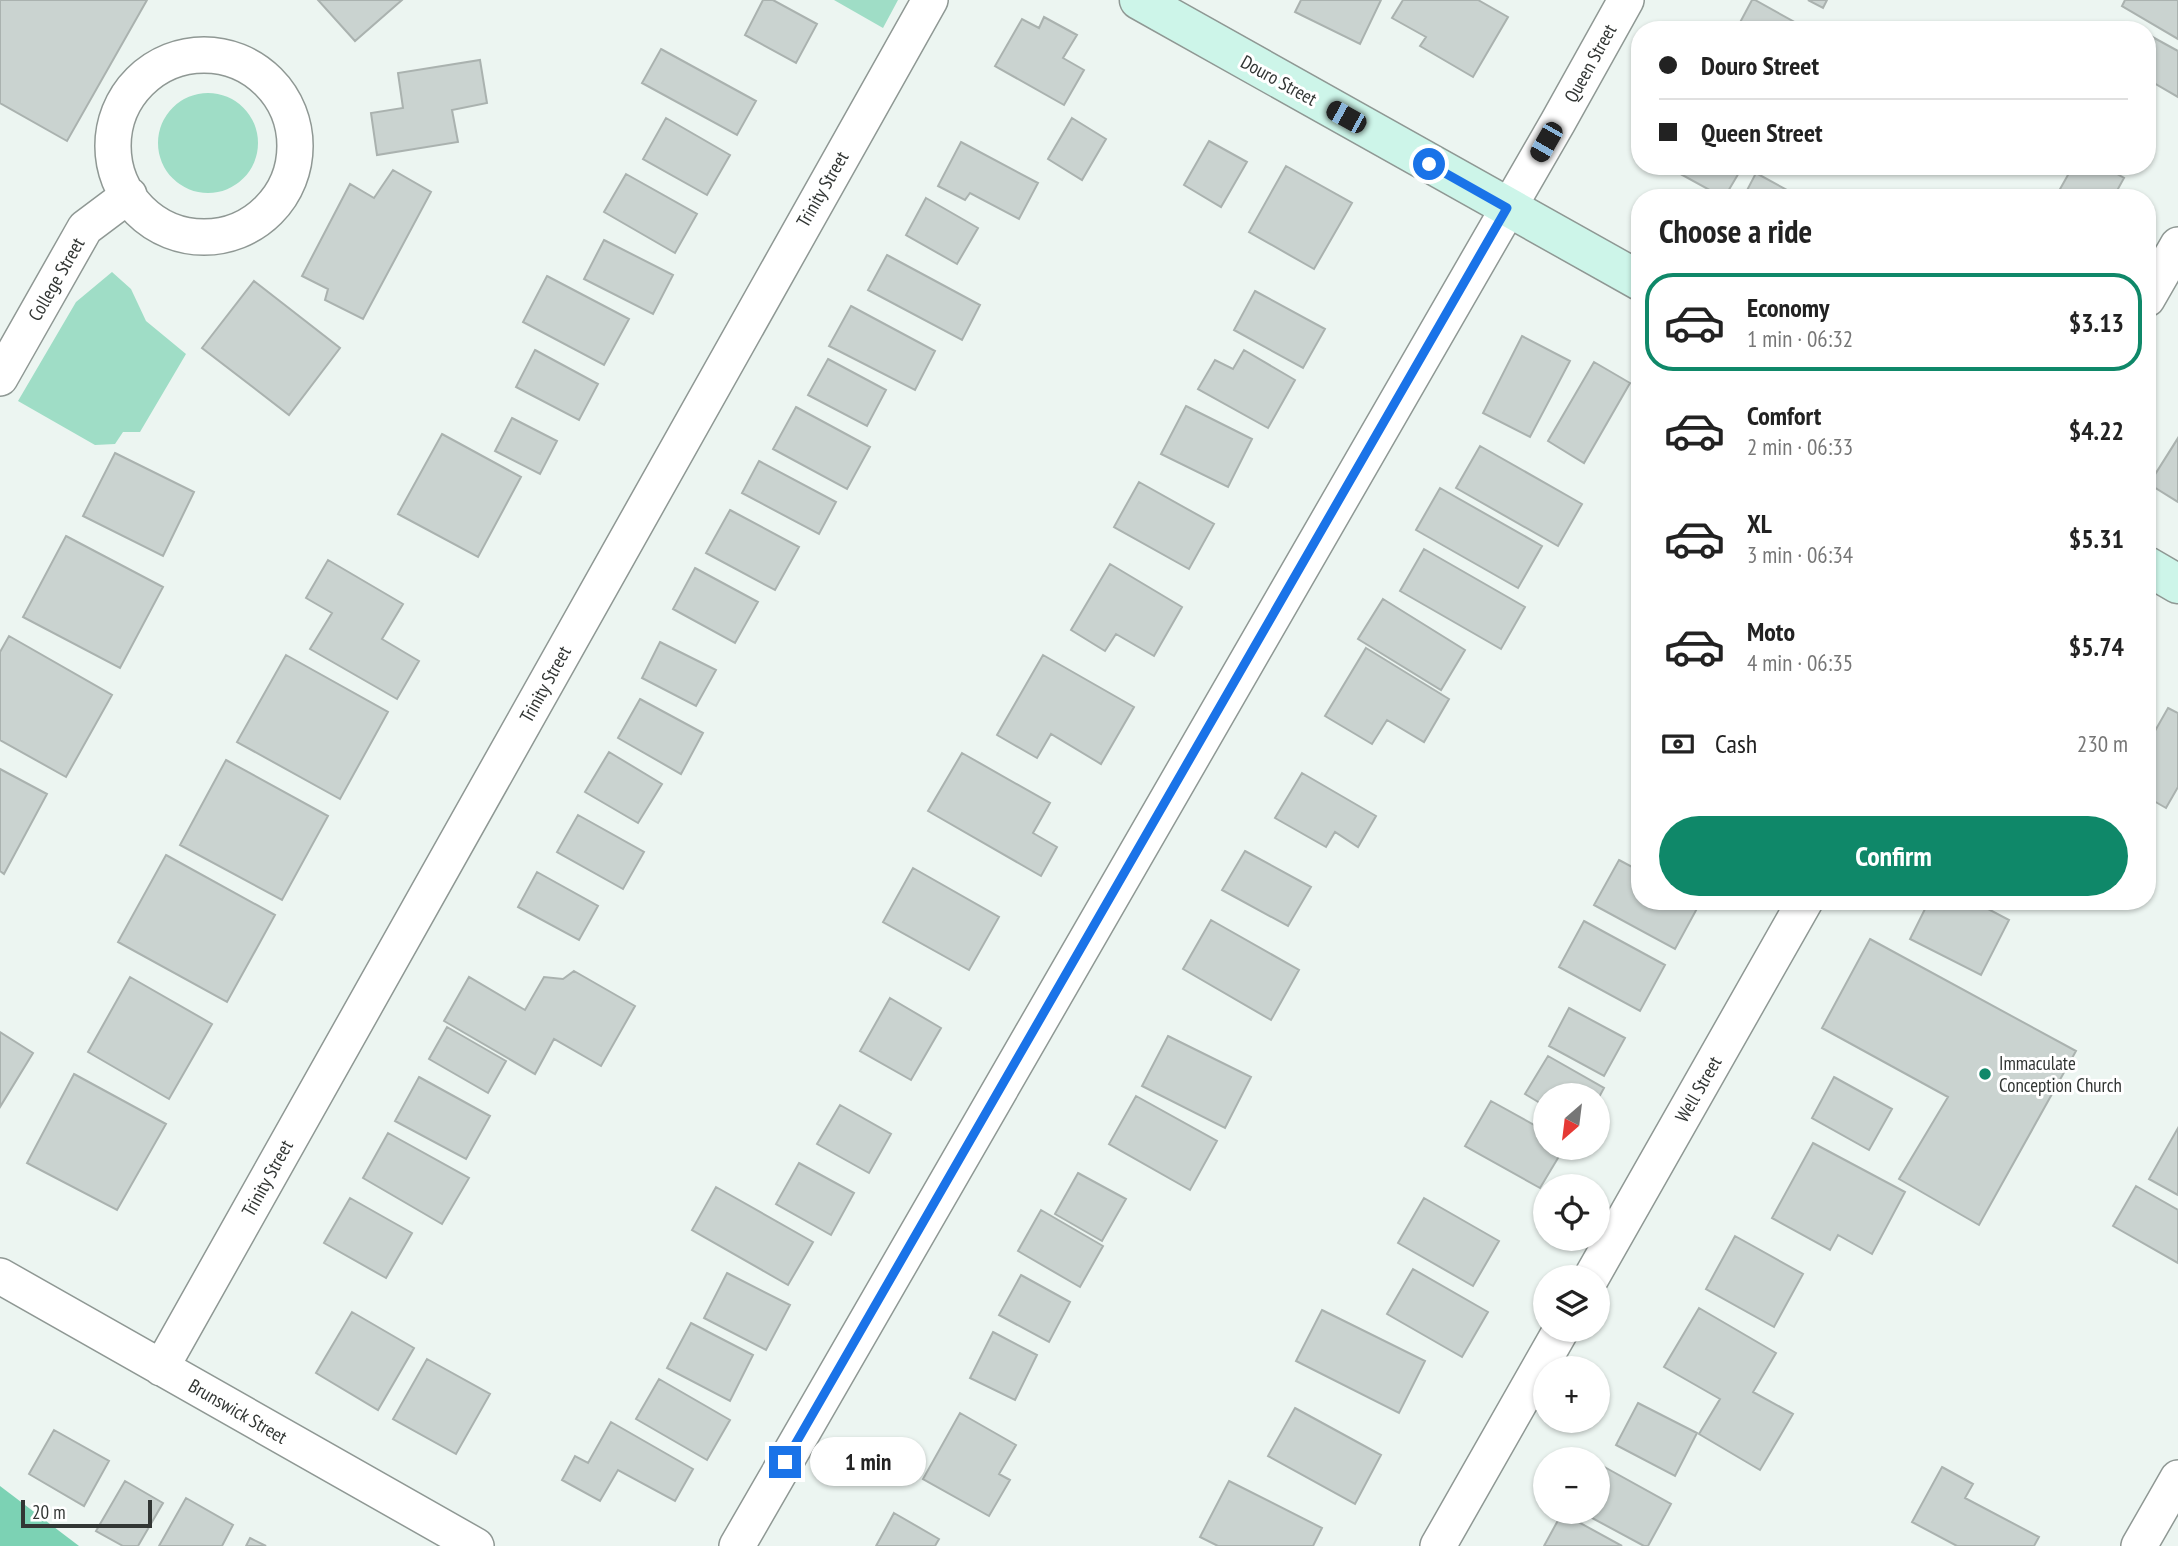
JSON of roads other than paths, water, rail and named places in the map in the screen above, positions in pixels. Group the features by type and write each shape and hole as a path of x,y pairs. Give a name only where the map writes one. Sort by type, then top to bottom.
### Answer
{"street":[{"name":"Trinity Street","path":"161,1368 930,0"},
{"name":"Douro Street","path":"1139,0 1631,276"},
{"name":"Queen Street","path":"737,1546 1626,0"},
{"path":"197,55 236,61 263,77 280,95 294,128 296,151 293,168 281,197 268,212 242,230 204,238 160,226 145,216 129,195 121,187 113,148 117,118 132,90 165,63 197,55"},
{"name":"College Street","path":"0,378 85,228 129,195"},
{"path":"2156,283 2178,245"},
{"path":"2156,571 2178,584"},
{"name":"Well Street","path":"1598,1265 1800,910"},
{"name":"Brunswick Street","path":"0,1276 476,1546"},
{"path":"1438,1546 1554,1342"},
{"path":"2139,1546 2178,1478"}],"place":[{"name":"Immaculate Conception Church","path":"1985,1074"}]}
